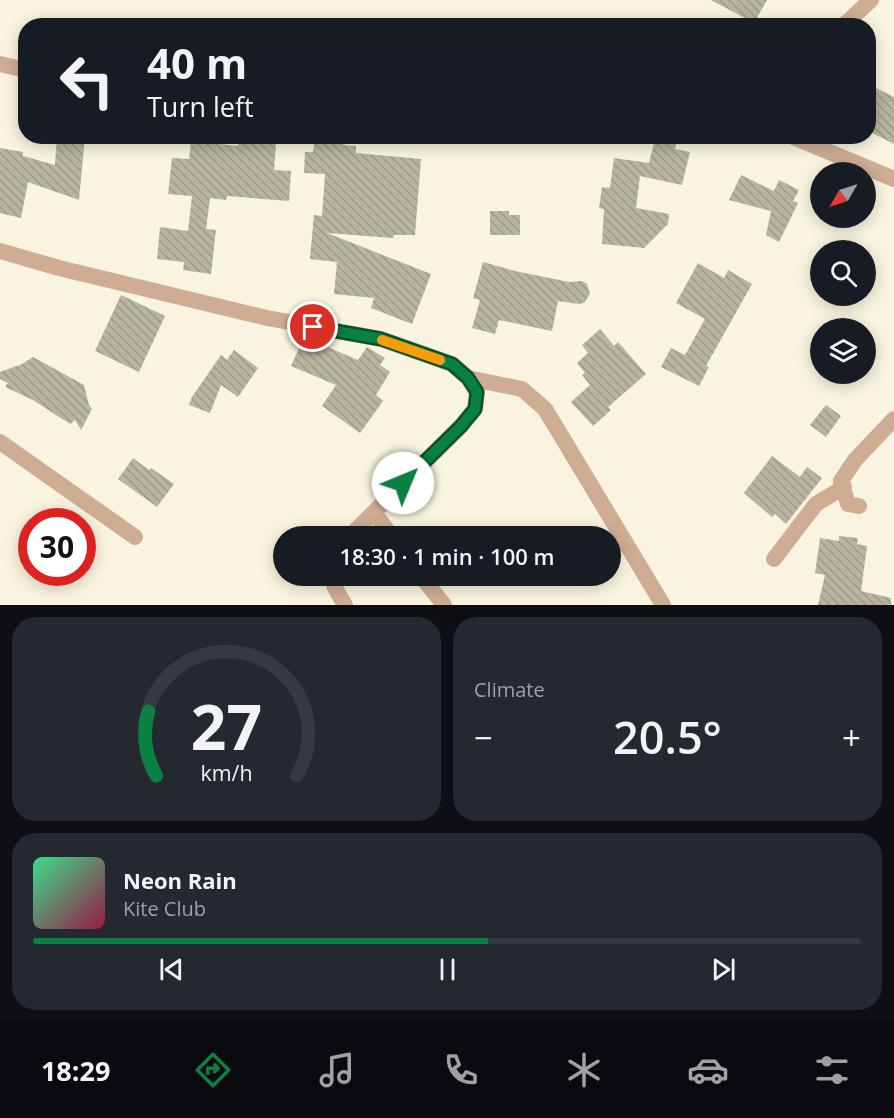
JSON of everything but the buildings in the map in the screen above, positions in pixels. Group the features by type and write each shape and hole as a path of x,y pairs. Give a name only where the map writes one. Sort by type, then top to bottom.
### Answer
{"street":[{"path":"852,18 871,0"},
{"path":"0,64 18,68"},
{"path":"810,144 894,179"},
{"path":"0,251 59,268 267,318 381,339 452,364 468,378 477,392 475,409 461,426 360,526"},
{"path":"468,378 522,389 545,409 663,605"},
{"path":"859,506 848,504 842,481 855,460 894,419"},
{"path":"0,442 135,537"},
{"path":"774,558 816,504 844,487"},
{"path":"374,512 384,526"},
{"path":"334,586 345,605"},
{"path":"429,586 444,605"}],"slow traffic":[{"path":"382,340 440,360"}],"route":[{"path":"313,327 381,339 452,364 468,378 477,392 475,409 461,426 403,483"}]}
